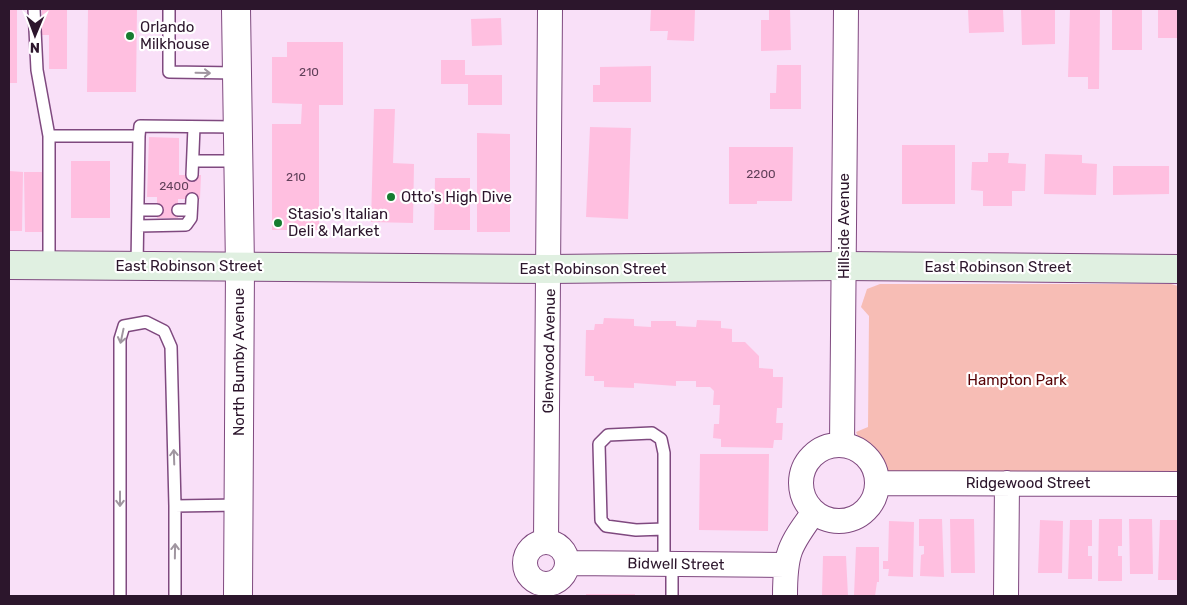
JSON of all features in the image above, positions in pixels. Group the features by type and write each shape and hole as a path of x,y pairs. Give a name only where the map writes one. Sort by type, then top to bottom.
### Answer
{"main road":[{"name":"East Robinson Street","path":"9,265 550,269 844,266 1178,269"}],"street":[{"name":"North Bumby Avenue","path":"236,9 240,267 238,596"},
{"name":"Glenwood Avenue","path":"546,542 550,269 550,9"},
{"name":"Hillside Avenue","path":"842,444 846,9"},
{"path":"842,444 857,448 868,456 875,466 878,483 875,497 868,509 853,519 839,521 826,519 814,512 806,503 802,491 803,469 811,456 823,447 842,444"},
{"name":"Ridgewood Street","path":"878,483 1178,484"},
{"path":"1006,596 1007,483"},
{"path":"784,596 785,566 793,541 814,512"},
{"path":"546,542 564,553 567,563 565,573 546,591 527,574 524,563 528,552 535,545 546,542"},
{"name":"Bidwell Street","path":"567,563 785,566"}],"lane":[{"path":"34,9 37,70 49,136 49,265"},
{"path":"169,9 169,72 236,73"},
{"path":"138,266 140,126 238,127"},
{"path":"192,175 194,127"},
{"path":"49,136 139,136"},
{"path":"192,161 238,161"},
{"path":"138,226 186,225 191,218 192,205 178,210"},
{"path":"138,210 157,210"},
{"path":"120,596 120,339 124,326 146,322 164,331 171,347 175,596"},
{"path":"664,529 636,530 606,526 601,520 599,444 608,435 652,433 661,439 664,453 664,529 672,596"},
{"path":"175,506 239,505"}],"green space":[{"name":"Hampton Park","path":"880,284 1171,284 1178,286 1178,475 896,475 881,467 866,453 856,432 868,427 869,316 861,307 867,289"}],"building":[{"path":"9,9 17,9 17,83 9,83"},
{"path":"42,9 67,9 67,69 49,69 49,35 42,35"},
{"path":"88,9 137,9 136,92 87,92"},
{"path":"651,9 695,10 694,41 667,40 668,31 650,31"},
{"path":"769,9 790,9 791,50 761,51 761,20 769,20"},
{"path":"968,9 1003,9 1004,32 969,33"},
{"path":"1021,9 1055,9 1055,44 1022,45"},
{"path":"1070,9 1100,9 1099,89 1088,89 1088,77 1068,77"},
{"path":"1112,9 1142,9 1142,50 1112,50"},
{"path":"1158,9 1178,9 1178,38 1158,38"},
{"path":"501,18 502,45 472,46 471,19"},
{"path":"287,42 343,42 343,105 319,105 319,230 272,230 272,124 301,124 302,104 272,103 272,57 287,57"},
{"path":"441,60 465,60 465,75 502,75 502,105 468,105 468,84 441,84"},
{"path":"777,65 801,65 801,109 770,109 770,93 776,93"},
{"path":"651,66 651,102 593,102 593,85 600,85 600,67"},
{"path":"374,109 395,109 393,163 414,164 413,223 371,222"},
{"path":"590,127 631,128 628,219 586,217"},
{"path":"477,133 510,134 510,232 477,232"},
{"path":"149,137 179,138 179,175 201,175 200,199 178,199 178,218 157,218 157,197 147,197"},
{"path":"902,145 955,145 955,204 902,204"},
{"path":"729,147 793,147 792,201 757,201 757,204 729,204"},
{"path":"988,153 1009,153 1008,163 1026,164 1025,191 1012,191 1012,206 983,206 983,191 971,190 972,162 988,162"},
{"path":"1045,154 1082,155 1082,163 1097,164 1096,195 1044,194"},
{"path":"71,161 110,161 110,218 71,218"},
{"path":"1113,166 1169,166 1169,194 1113,195"},
{"path":"9,171 23,172 22,231 9,231"},
{"path":"24,172 47,172 48,232 25,232"},
{"path":"435,178 470,178 470,230 434,230"},
{"path":"604,318 634,319 634,326 651,327 651,321 676,321 676,326 696,327 697,320 721,321 721,328 732,329 732,342 745,342 759,356 759,368 773,369 773,377 783,377 782,408 777,408 776,423 783,423 782,440 774,440 773,448 721,447 721,439 713,438 714,424 719,424 720,405 713,405 714,391 710,387 696,387 696,381 676,381 676,386 634,383 634,388 604,387 604,381 594,381 594,376 585,376 586,330 594,330 595,324 603,324"},
{"path":"700,454 769,454 768,531 699,530"},
{"path":"919,519 942,519 944,577 920,576 921,555 924,554 924,546 919,546"},
{"path":"950,519 974,519 975,573 951,573"},
{"path":"1099,519 1122,519 1122,546 1118,546 1118,556 1122,556 1122,581 1098,581"},
{"path":"1129,519 1152,519 1153,574 1130,574"},
{"path":"1040,520 1063,521 1062,573 1038,573"},
{"path":"1070,520 1092,520 1092,546 1088,546 1088,556 1092,556 1092,579 1068,579"},
{"path":"1160,520 1178,520 1178,580 1158,580"},
{"path":"889,521 914,522 913,577 888,576 889,569 883,569 883,561 888,561"},
{"path":"856,547 879,547 879,582 877,582 875,596 854,596"},
{"path":"823,556 846,556 848,596 822,595"},
{"path":"586,594 635,594 635,596 586,596"}],"place":[{"name":"Orlando Milkhouse","path":"130,36"},
{"name":"Otto's High Dive","path":"391,197"},
{"name":"Stasio's Italian Deli & Market","path":"278,223"}]}
